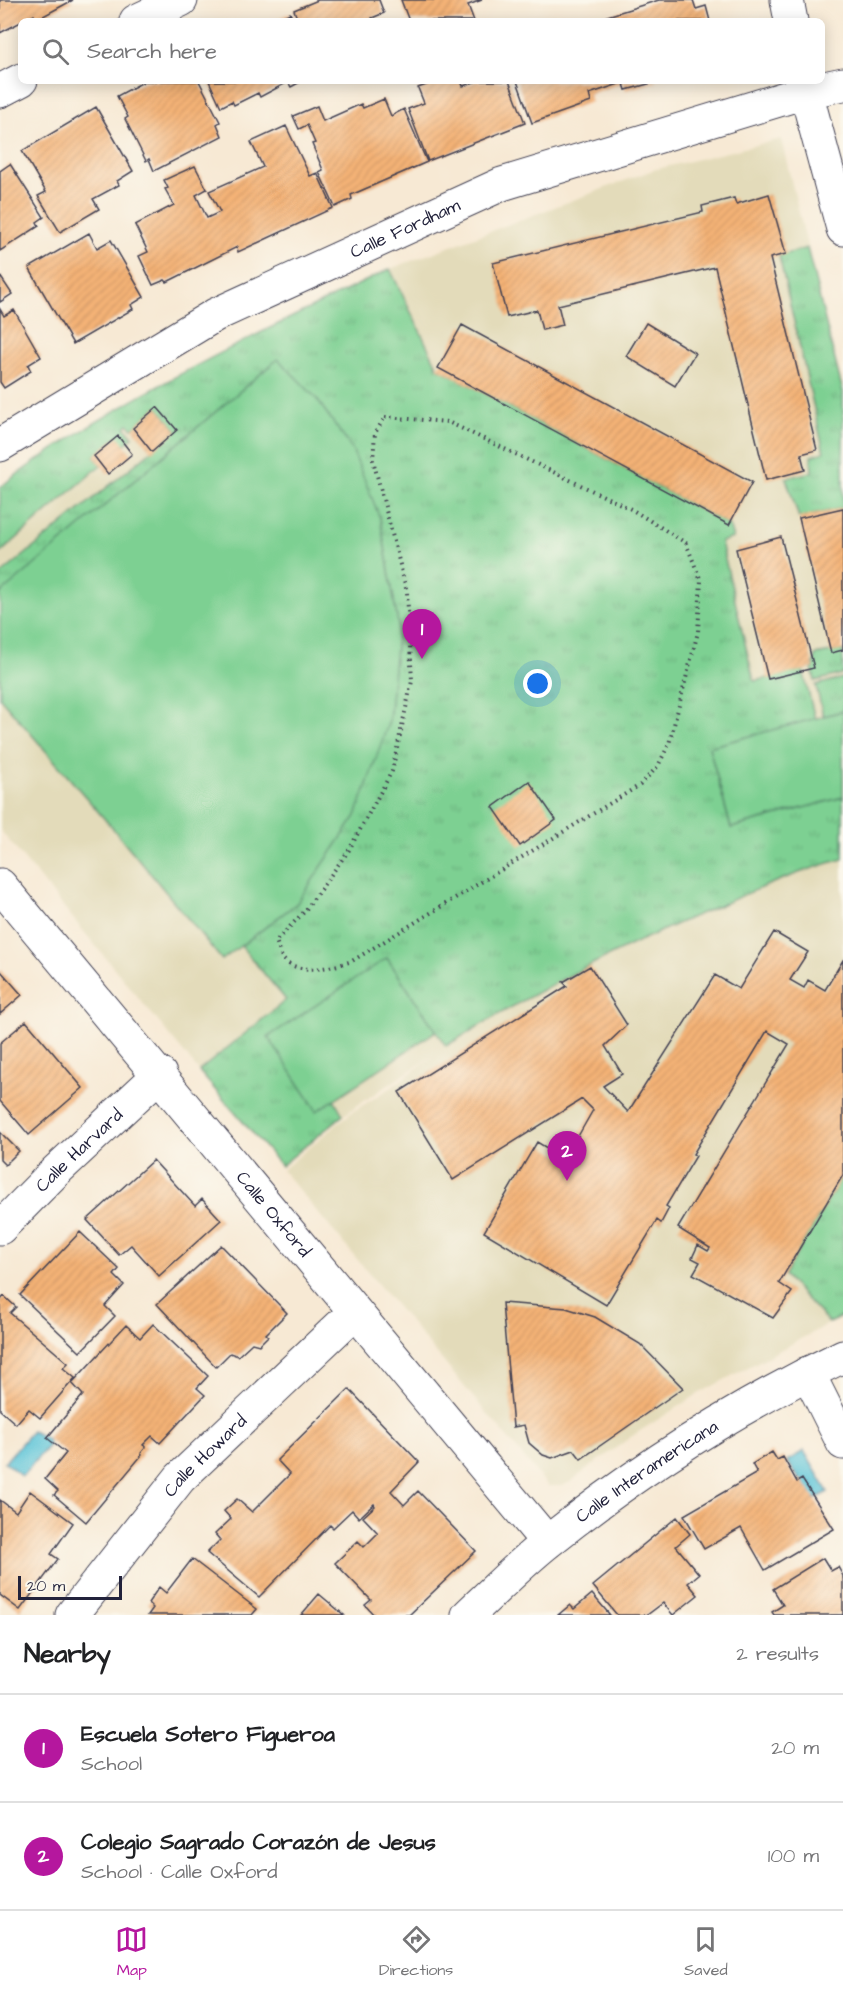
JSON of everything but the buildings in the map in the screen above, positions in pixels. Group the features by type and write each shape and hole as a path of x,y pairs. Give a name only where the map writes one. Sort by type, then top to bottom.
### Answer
{"street":[{"path":"142,18 181,0"},
{"path":"787,0 790,18"},
{"path":"0,91 18,82"},
{"name":"Calle Fordham","path":"0,445 215,315 502,184 804,86 843,84"},
{"path":"804,86 843,229"},
{"name":"Calle Oxford","path":"0,885 160,1074 547,1542"},
{"name":"Calle Harvard","path":"0,1228 56,1171 160,1074"},
{"name":"Calle Howard","path":"72,1615 180,1478 355,1312"},
{"name":"Calle Interamericana","path":"468,1615 547,1542 614,1492 698,1436 808,1373 843,1356"},
{"path":"808,1373 843,1443"}],"path":[{"path":"385,417 448,422 631,508 686,543 702,581 698,632 669,744 658,766 640,785 352,960 332,968 292,965 282,958 276,941 304,912 350,850 392,771 412,681 407,592 373,460 375,433 385,417"}],"shaded area":[{"path":"781,139 843,392 843,1316 698,1394 632,1436 570,1482 562,1486 548,1486 282,1170 352,1112 392,1087 434,1055 352,1109 281,1166 199,1071 0,830 0,487 28,466 147,391 390,269 653,170"}],"green space":[{"path":"807,248 843,392 843,508 799,518 786,478 812,472 811,456 824,452 779,256"},
{"path":"390,269 438,368 729,525 733,538 721,542 754,681 803,670 815,719 709,747 731,828 843,797 843,859 767,885 652,935 547,987 446,1046 387,958 317,1110 334,1099 343,1115 281,1166 199,1071 286,1000 241,946 297,903 389,721 398,624 380,518 0,594 0,575 177,430 157,407 133,428 128,424 125,427 133,437 124,445 117,437 94,456 101,465 0,553 0,487 93,424 141,396 239,343"},
{"path":"278,359 316,398 352,449 380,518 398,624 389,721 356,816 297,903 222,960 121,838 0,698 0,594"},
{"path":"843,650 843,674 815,681 812,668 814,668 815,655"},
{"path":"843,678 843,711 823,716 816,685"},
{"path":"843,711 843,797 731,828 709,747"},
{"path":"387,958 436,1031 317,1111 268,1037"},
{"path":"843,1175 843,1316 829,1323 784,1275"}],"water":[{"path":"32,1431 47,1439 49,1445 22,1476 5,1462"},
{"path":"804,1451 828,1492 814,1500 787,1461"}],"place":[{"name":"Escuela Sotero Figueroa","path":"422,659"},
{"name":"Colegio Sagrado Corazón de Jesus","path":"567,1181"}]}
